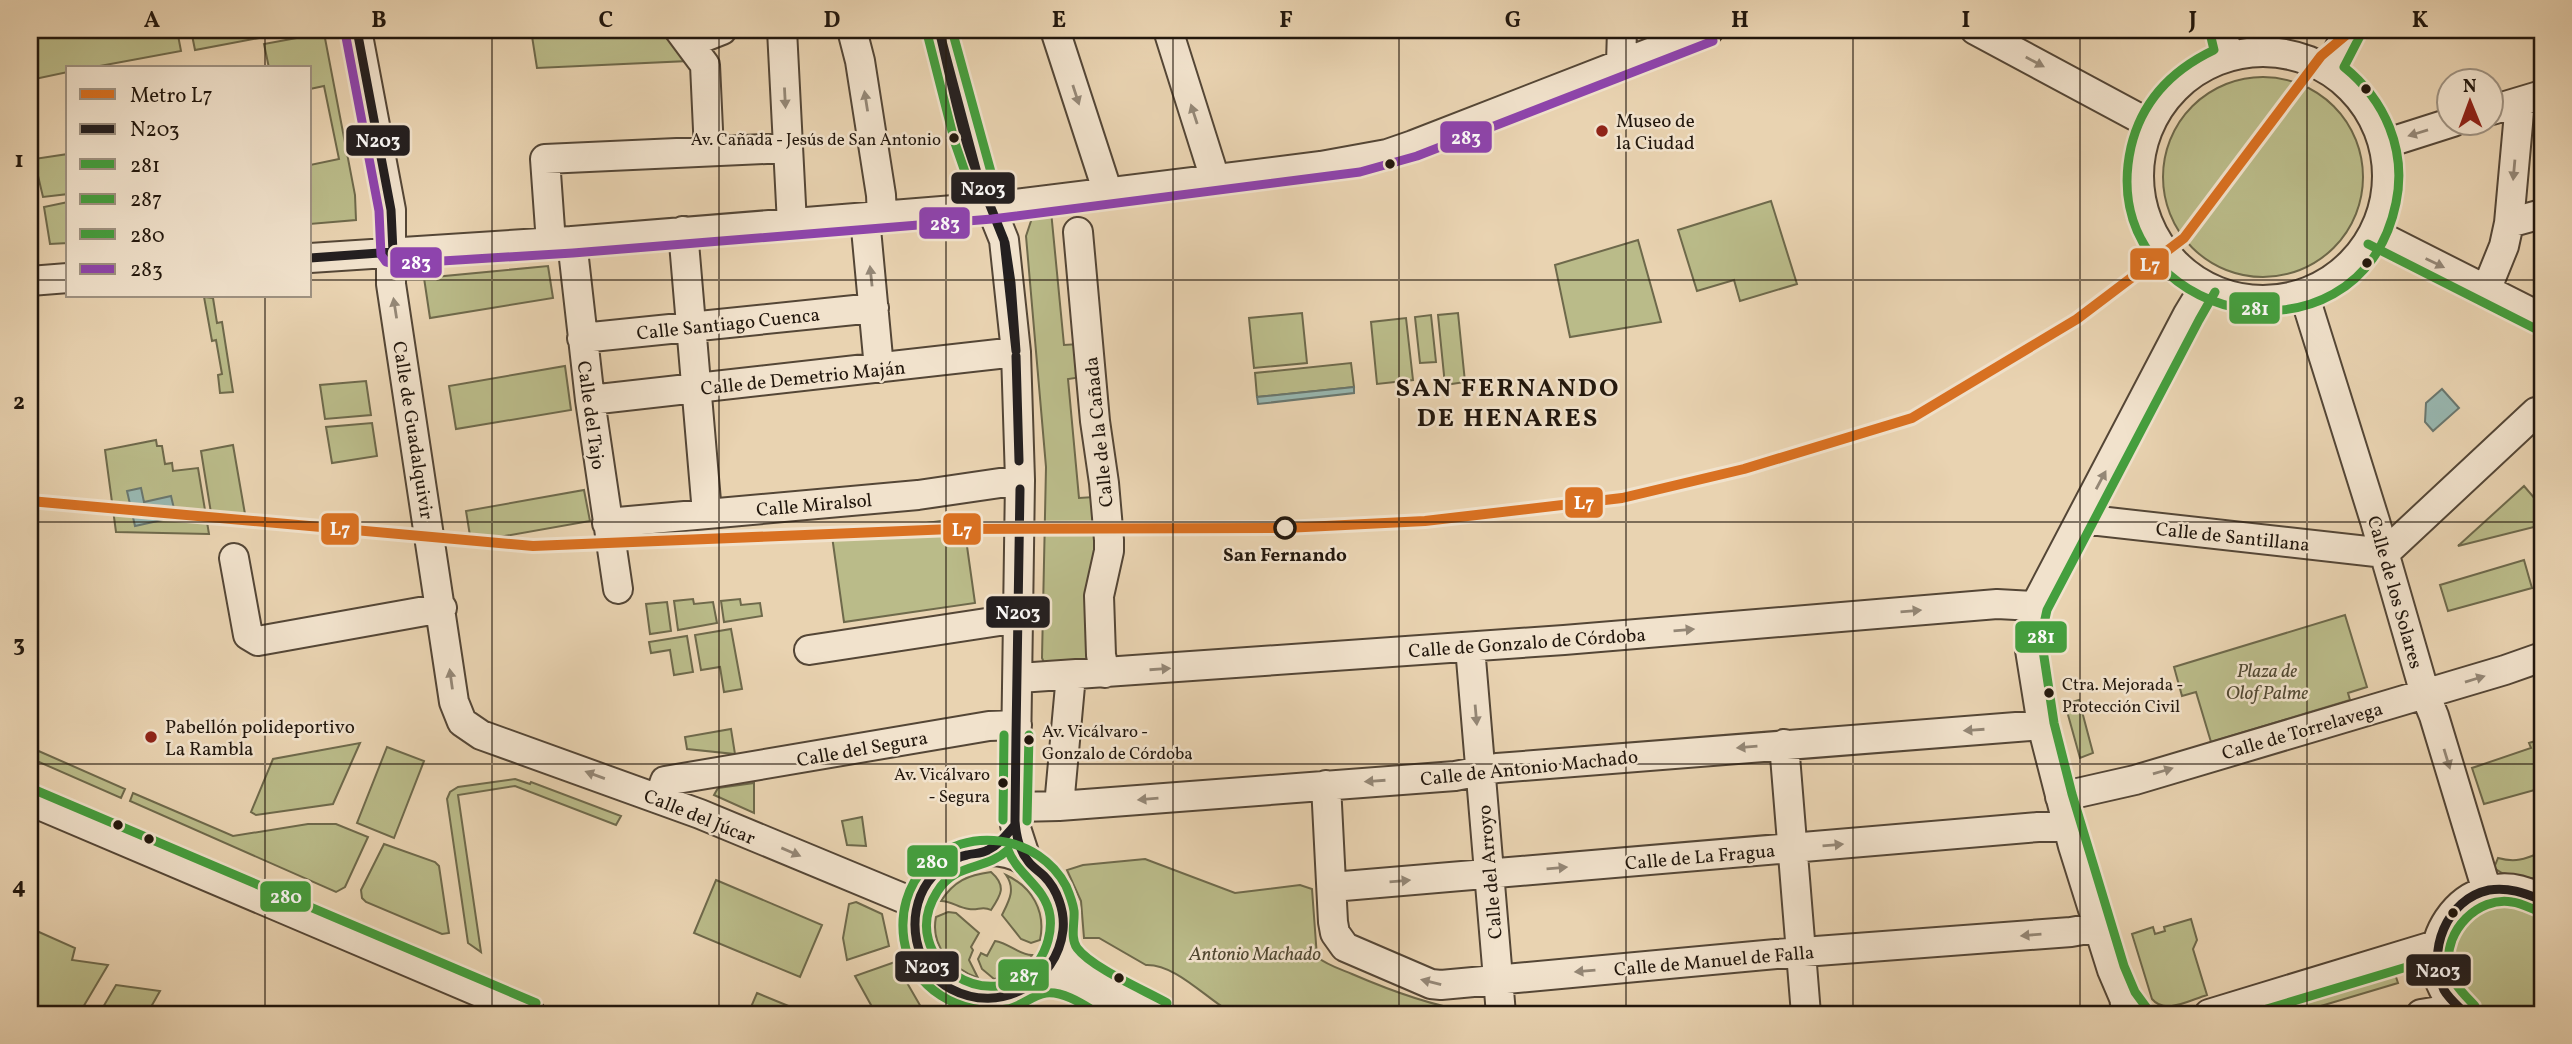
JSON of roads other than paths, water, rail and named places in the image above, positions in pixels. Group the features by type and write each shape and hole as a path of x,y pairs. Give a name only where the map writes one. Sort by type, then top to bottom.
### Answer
{"street":[{"name":"Calle de Guadalquivir","path":"356,30 391,210 391,284 456,713 462,722 481,735"},
{"path":"684,35 694,41 722,30"},
{"path":"782,30 792,224"},
{"path":"852,30 860,61 881,195 873,218 874,308 879,368"},
{"path":"939,30 977,173 1004,240 1016,352 1020,481 1015,816 1027,862"},
{"path":"1055,30 1108,193"},
{"path":"1168,30 1215,180"},
{"path":"1621,63 1622,30"},
{"path":"312,258 873,218 991,207 1321,166 1387,154 1709,30"},
{"path":"1975,30 2150,124"},
{"path":"2328,70 2349,30"},
{"path":"684,35 705,65 709,151 787,148"},
{"path":"2225,43 2300,58 2328,70 2341,79 2364,103 2384,144 2388,186 2374,233 2358,257 2337,276 2304,294 2265,300 2244,299 2205,286 2185,273 2168,257 2145,216 2140,194 2139,170 2142,147 2150,124 2165,100 2185,80 2208,65 2225,43"},
{"path":"2487,288 2504,246 2531,98 2506,106"},
{"path":"2384,144 2436,127"},
{"name":"Calle del Tajo","path":"618,589 582,338 545,159 709,151"},
{"path":"2509,223 2542,214"},
{"path":"683,231 689,328 707,513"},
{"name":"Calle de la Cañada","path":"1078,232 1094,421 1104,483 1110,551 1098,596 1101,654 1105,673"},
{"path":"2374,233 2542,318"},
{"path":"30,281 66,278"},
{"path":"2124,1010 2116,1000 2112,970 2060,797 2042,725 2029,636 2035,606 2188,313 2205,286"},
{"name":"Calle de los Solares","path":"2304,294 2487,891"},
{"name":"Calle Santiago Cuenca","path":"582,338 874,308"},
{"name":"Calle de Demetrio Maján","path":"590,400 1016,352"},
{"path":"2385,553 2536,412"},
{"name":"Calle Miralsol","path":"607,523 918,495 1020,481"},
{"name":"Calle de Santillana","path":"2081,519 2385,553"},
{"path":"234,558 248,635 258,641 442,608"},
{"name":"Calle de Gonzalo de Córdoba","path":"1018,678 1469,647 1997,604 2035,606"},
{"path":"809,650 1019,618"},
{"name":"Calle del Arroyo","path":"1469,647 1501,1014"},
{"name":"Calle de Torrelavega","path":"2060,797 2135,780 2542,657"},
{"path":"1059,806 1071,676"},
{"name":"Calle del Segura","path":"659,799 665,781 989,726 1017,725"},
{"name":"Calle de Antonio Machado","path":"1015,816 1059,806 1784,744 2042,725"},
{"name":"Calle del Júcar","path":"481,735 700,814 917,904"},
{"path":"1784,744 1806,1014"},
{"path":"700,814 700,794 708,774"},
{"path":"1326,785 1332,887"},
{"path":"30,801 531,1014"},
{"path":"988,851 1015,816"},
{"name":"Calle de La Fragua","path":"1332,887 2038,827 2068,827"},
{"path":"1027,996 1048,969 1061,942 1063,919 1057,896 1045,877 1027,862 1008,854 988,851 964,855 940,869 923,891 917,904 916,940 925,963 940,982 972,1006 998,999 1027,996 1074,985 1122,1014"},
{"name":"Calle de Manuel de Falla","path":"1332,887 1333,922 1339,942 1431,984 2071,932 2099,927"},
{"path":"2462,1011 2450,1000 2436,968 2437,945 2450,915 2467,900 2487,891 2512,889 2542,900"},
{"path":"1061,942 1066,954 1084,968 1161,1014"},
{"path":"2209,1014 2437,945"},
{"path":"2421,1014 2462,1011"}],"water":[{"path":"1354,387 1354,393 1258,404 1257,397"},
{"path":"2442,389 2459,408 2433,431 2425,422 2426,403"},
{"path":"141,488 144,502 171,496 176,517 135,526 127,491"}],"metro line":[{"name":"L7","path":"30,501 533,546 952,529 1285,528 1425,521 1622,498 1744,469 1912,418 2077,319 2184,238 2321,56 2352,30"}],"place":[{"name":"Museo de la Ciudad","path":"1602,131"},
{"name":"Av. Cañada - Jesús de San Antonio","path":"954,138"},
{"name":"San Fernando","path":"1285,528"},
{"name":"Ctra. Mejorada - Protección Civil","path":"2049,693"},
{"name":"Pabellón polideportivo La Rambla","path":"151,737"},
{"name":"Av. Vicálvaro - Gonzalo de Córdoba","path":"1029,740"},
{"name":"Av. Vicálvaro - Segura","path":"1003,783"}],"district":[{"name":"SAN FERNANDO DE HENARES","path":"1508,402"}],"park label":[{"name":"Plaza de Olof Palme","path":"2267,681"},
{"name":"Antonio Machado","path":"1255,953"}]}
